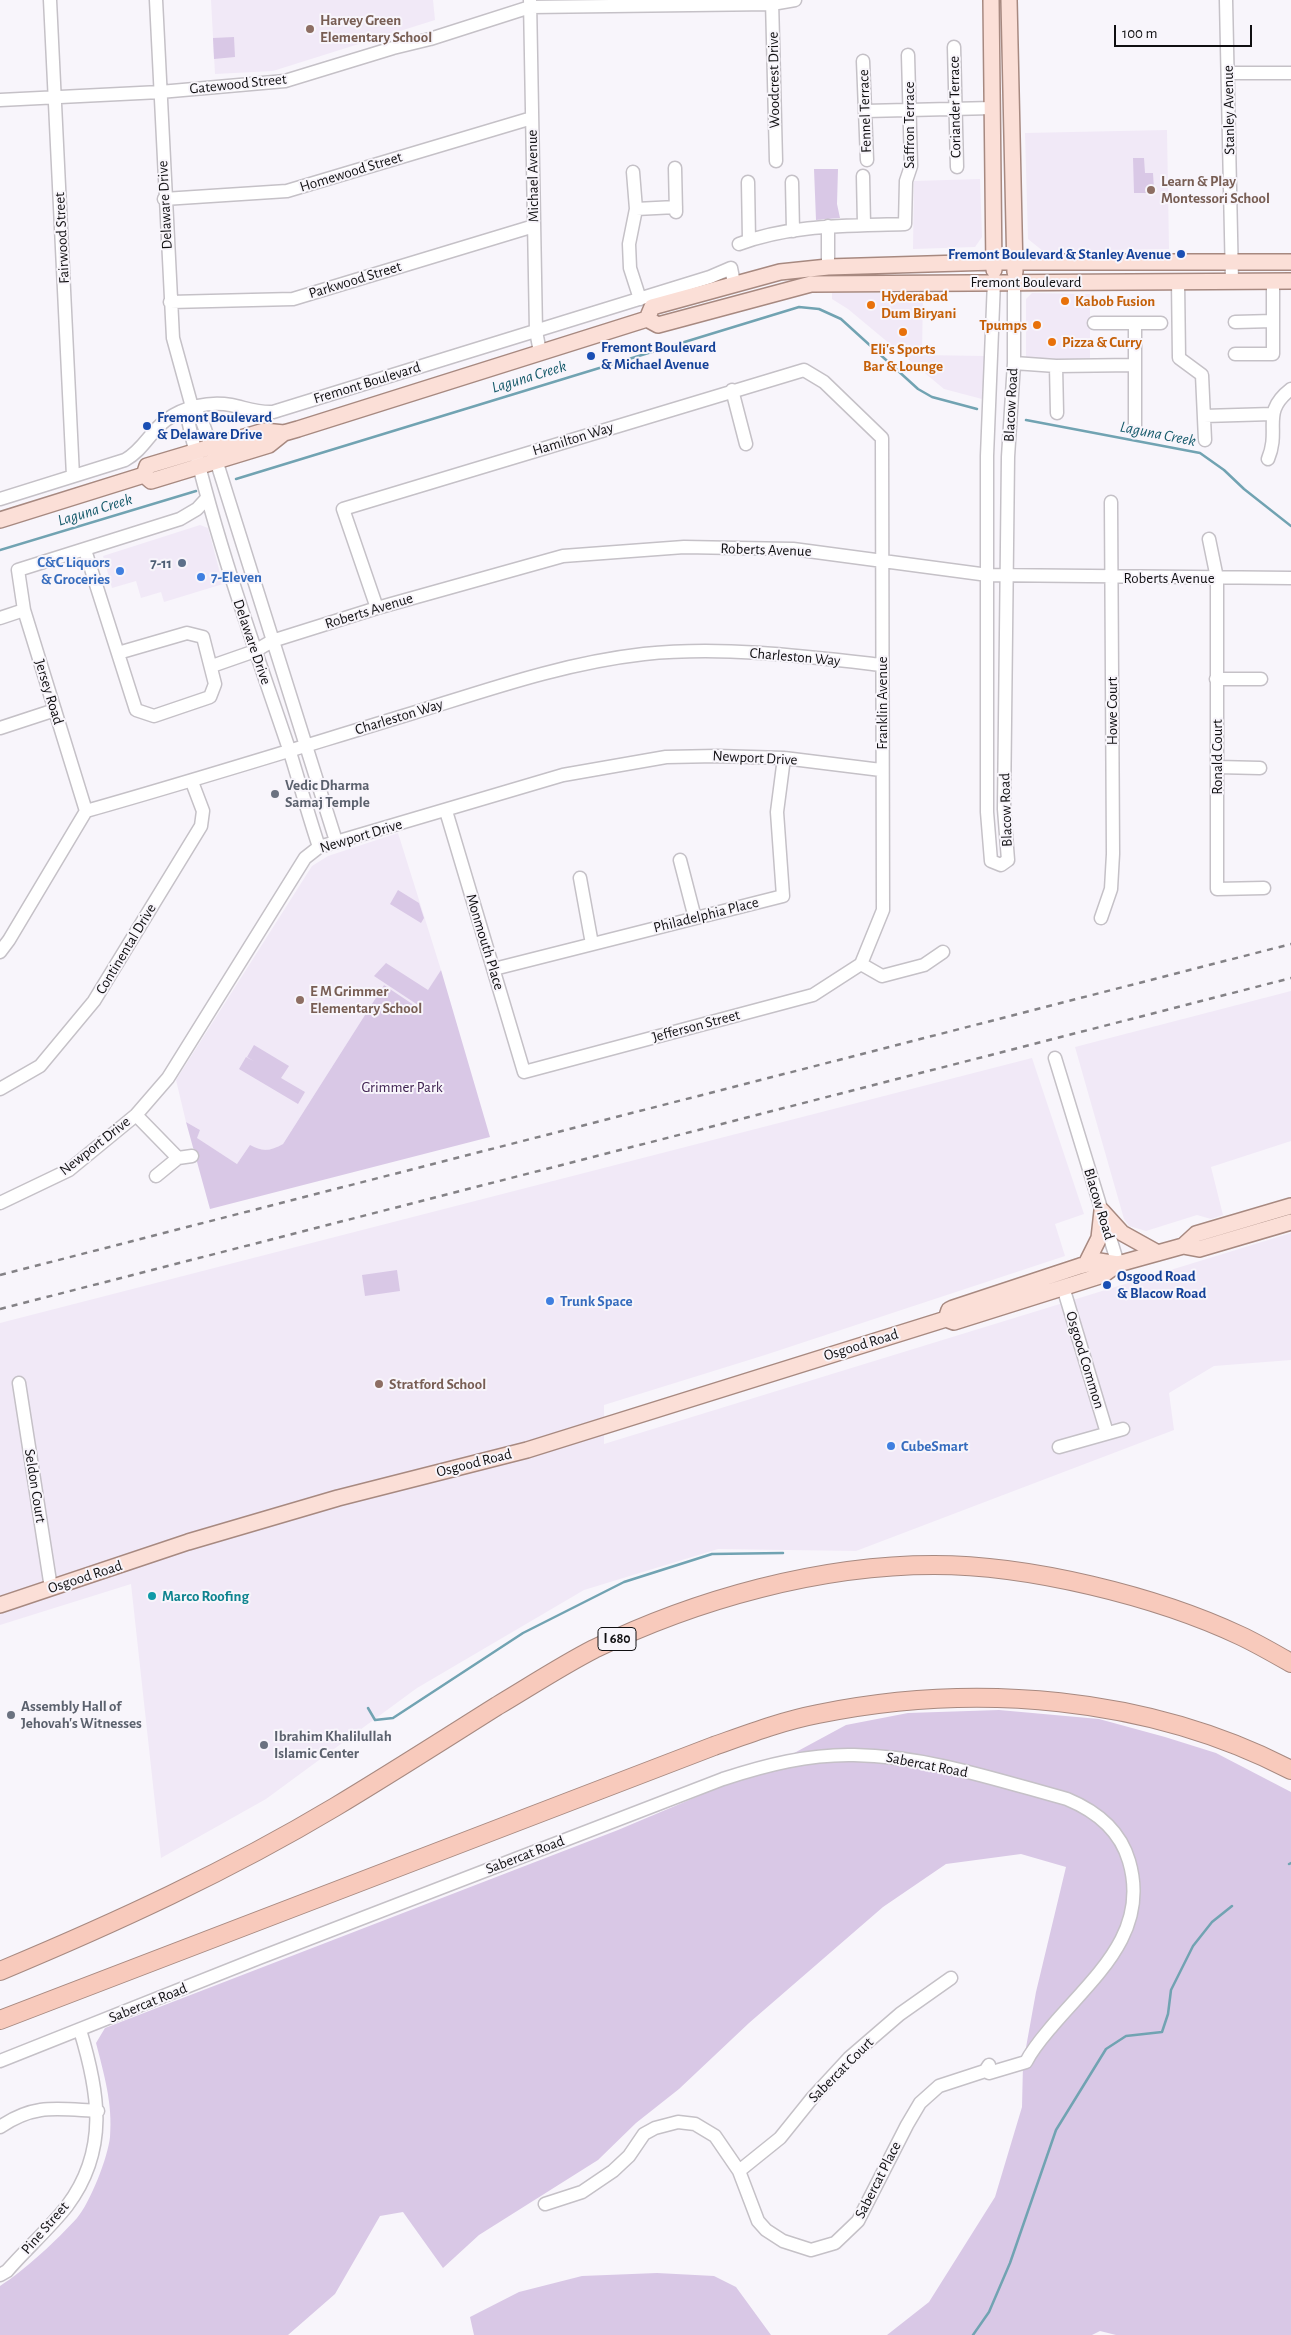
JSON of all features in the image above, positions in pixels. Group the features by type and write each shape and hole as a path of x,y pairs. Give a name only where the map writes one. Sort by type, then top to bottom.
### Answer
{"highway":[{"name":"I 680","path":"0,1971 127,1916 265,1846 333,1808 550,1673 593,1650 686,1612 786,1582 838,1572 895,1566 935,1565 1004,1569 1121,1593 1181,1612 1242,1636 1291,1663"},
{"path":"0,2020 714,1746 766,1727 817,1714 916,1699 964,1697 1057,1702 1148,1718 1192,1730 1291,1770"}],"main road":[{"name":"Blacow Road","path":"991,0 994,281"},
{"name":"Blacow Road","path":"1009,0 1014,281"},
{"name":"Fremont Boulevard","path":"647,319 652,307 734,283 780,272 828,267 994,262 1291,262"},
{"name":"Fremont Boulevard","path":"144,475 147,466 264,431 284,433 406,397 540,352 647,319 658,325 811,284 994,281 1291,281"},
{"name":"Fremont Boulevard","path":"144,475 151,481 217,462 269,445 284,433"},
{"name":"Fremont Boulevard","path":"0,520 144,475"},
{"name":"Osgood Road","path":"1183,1246 1196,1234 1291,1206"},
{"path":"1102,1212 1122,1233 1158,1253"},
{"path":"1086,1264 1099,1238 1102,1212"},
{"name":"Osgood Road","path":"0,1605 185,1543 338,1498 527,1450 946,1319 954,1322 1103,1275 1118,1264 1183,1246 1199,1249 1291,1222"},
{"name":"Osgood Road","path":"946,1319 949,1310 952,1308 1098,1260 1118,1264"}],"street":[{"name":"Fairwood Street","path":"50,0 73,476"},
{"name":"Delaware Drive","path":"156,0 164,200 175,352 192,407 201,418 217,462 336,841"},
{"name":"Gatewood Street","path":"0,100 160,92 286,81 430,39 530,3 772,2 795,0"},
{"name":"Stanley Avenue","path":"1226,0 1232,281"},
{"name":"Woodcrest Drive","path":"772,2 776,161"},
{"name":"Michael Avenue","path":"530,3 536,331 540,352"},
{"name":"Coriander Terrace","path":"954,47 957,167"},
{"name":"Saffron Terrace","path":"864,225 905,224 906,181 911,166 908,55"},
{"name":"Fennel Terrace","path":"863,61 867,160"},
{"path":"1228,73 1291,73"},
{"path":"865,111 993,108"},
{"name":"Homewood Street","path":"164,200 287,191 532,118"},
{"path":"636,209 676,209 675,168"},
{"path":"633,172 636,209 629,244 630,268 640,298"},
{"path":"748,182 744,242 793,231 828,226 864,225 863,176"},
{"path":"792,182 793,231"},
{"name":"Parkwood Street","path":"170,302 294,299 534,226"},
{"path":"828,226 828,267"},
{"name":"Fremont Boulevard","path":"0,499 134,455 157,427 192,407 222,404 255,412 273,412 710,277 731,268 734,283"},
{"name":"Blacow Road","path":"994,281 987,456 987,812 991,861 1001,865 1008,860 1004,809 1006,576 1008,457 1014,364 1014,281"},
{"path":"1178,281 1179,358 1202,375 1205,440"},
{"path":"1235,354 1273,354 1273,281"},
{"path":"1235,322 1273,321"},
{"path":"1094,323 1161,323"},
{"path":"1135,323 1135,426"},
{"path":"1014,364 1056,366 1135,365"},
{"path":"1056,366 1057,413"},
{"name":"Hamilton Way","path":"377,608 343,509 732,390 804,370 824,382 882,438"},
{"path":"1268,458 1274,437 1272,414 1275,404 1291,389"},
{"path":"732,390 746,444"},
{"name":"Delaware Drive","path":"192,407 188,420 207,498 319,847"},
{"path":"1204,416 1272,414"},
{"name":"Franklin Avenue","path":"862,964 883,910 881,770 882,438"},
{"path":"118,653 187,633 203,637 216,684 210,697 154,716 136,710 85,550 180,519 197,509 207,498"},
{"name":"Howe Court","path":"1101,918 1111,889 1113,854 1111,502"},
{"path":"180,519 214,522"},
{"name":"Ronald Court","path":"1209,539 1216,578 1217,889 1264,888"},
{"name":"Roberts Avenue","path":"212,666 255,651 272,641 377,608 562,556 684,548 793,548 988,575 1291,578"},
{"name":"Jersey Road","path":"85,550 18,570 24,610 86,811"},
{"path":"0,618 24,610"},
{"name":"Charleston Way","path":"86,811 192,782 289,750 566,666 644,654 717,650 779,654 882,665"},
{"path":"1216,679 1262,679"},
{"path":"0,728 55,710"},
{"name":"Newport Drive","path":"0,1203 69,1170 136,1115 168,1078 305,858 319,847 563,775 666,757 784,758 881,770"},
{"name":"Philadelphia Place","path":"494,969 783,896 777,812 784,758"},
{"path":"1217,767 1260,768"},
{"name":"Continental Drive","path":"0,1089 40,1066 94,1001 201,826 203,811 192,782"},
{"path":"0,952 86,811"},
{"name":"Monmouth Place","path":"446,811 524,1072"},
{"path":"680,860 695,918"},
{"path":"580,878 592,944"},
{"path":"862,964 882,976 924,965 944,952"},
{"name":"Jefferson Street","path":"524,1072 813,995 862,964"},
{"name":"Blacow Road","path":"1055,1058 1118,1264"},
{"path":"136,1115 178,1158"},
{"path":"156,1176 178,1158 192,1156"},
{"name":"Osgood Common","path":"1063,1287 1107,1433"},
{"name":"Seldon Court","path":"19,1384 51,1588"},
{"path":"1059,1447 1123,1429"},
{"name":"Sabercat Road","path":"0,2061 259,1958 756,1768 820,1756 891,1757 958,1770 1067,1799"},
{"name":"Sabercat Place","path":"545,2204 582,2192 613,2171 628,2156 644,2134 655,2128 678,2122 695,2124 716,2136 739,2171 754,2213 766,2230 783,2241 810,2250 834,2243 858,2221 906,2125 920,2103 939,2086 984,2071 993,2064 1027,2059 1109,1960 1123,1939 1132,1917 1135,1895 1132,1872 1126,1852 1115,1832 1101,1818 1085,1807 1067,1799"},
{"name":"Sabercat Court","path":"739,2171 780,2138 813,2097 849,2058 900,2014 951,1978"},
{"name":"Pine Street","path":"0,2275 7,2270 67,2205 91,2161 98,2111 92,2070 80,2030"},
{"path":"0,2127 17,2116 38,2109 98,2111"}],"shaded area":[{"name":"Harvey Green Elementary School","path":"211,0 433,0 435,20 273,71 215,74"},
{"path":"1167,130 1169,249 1043,251 1028,239 1025,133"},
{"path":"980,179 982,237 975,247 913,249 914,181"},
{"path":"832,293 923,293 922,355 985,356 982,399 944,389 848,309 832,299"},
{"path":"1032,293 1090,294 1090,359 1058,360 1026,357 1026,299"},
{"path":"200,525 208,528 223,584 164,602 161,592 141,598 136,581 112,588 103,556"},
{"name":"E M Grimmer Elementary School","path":"398,833 441,970 429,990 431,992 420,1009 384,985 283,1144 275,1149 258,1150 237,1164 196,1138 200,1130 186,1122 176,1080 312,866 328,856"},
{"path":"1291,991 1291,1141 1211,1167 1223,1215 1211,1219 1197,1215 1146,1231 1129,1226 1124,1219 1075,1047"},
{"path":"1032,1058 1084,1214 1055,1224 1065,1256 765,1355 604,1405 604,1444 1291,1233 1291,1360 1214,1366 1169,1393 1174,1430 856,1551 718,1549 584,1590 417,1688 266,1799 161,1858 131,1584 0,1625 0,1323"}],"green space":[{"path":"234,37 235,57 214,59 213,38"},
{"path":"1133,158 1144,158 1145,173 1153,173 1154,189 1149,189 1148,193 1134,193"},
{"path":"814,169 838,169 837,204 840,218 816,220"},
{"path":"398,890 419,903 424,918 421,923 390,904"},
{"name":"Grimmer Park","path":"386,963 428,990 441,970 490,1137 210,1209 186,1122 200,1130 197,1138 237,1164 250,1145 266,1150 283,1144 384,985 420,1009 421,1007 374,976"},
{"path":"254,1045 289,1066 281,1078 305,1092 298,1104 239,1069 246,1057 254,1061 247,1057"},
{"path":"397,1270 400,1291 365,1296 362,1275"},
{"path":"999,1710 1099,1719 1165,1737 1216,1753 1291,1792 1291,2335 1116,2335 1100,2331 1092,2335 887,2335 929,2302 995,2197 1022,2107 1023,2064 1036,1992 1066,1867 1021,1854 946,1864 883,1907 749,2023 679,2089 636,2123 598,2160 479,2235 443,2268 403,2212 380,2216 335,2294 288,2335 0,2335 0,2286 20,2272 77,2218 93,2191 102,2167 109,2146 111,2125 107,2089 96,2043 105,2028 618,1830 772,1765 846,1725 908,1713"},
{"path":"657,2273 714,2276 736,2287 771,2335 474,2335 470,2317 519,2292 582,2276"}],"waterway":[{"name":"Laguna Creek","path":"236,479 799,307 819,309 841,319 918,389 932,397 977,409"},
{"name":"Laguna Creek","path":"1026,420 1200,453 1224,470 1244,489 1291,526"},
{"name":"Laguna Creek","path":"0,550 196,491"},
{"path":"368,1708 375,1720 393,1718 523,1633 624,1582 712,1554 783,1553"},
{"path":"973,2335 989,2312 1010,2263 1056,2130 1106,2049 1126,2036 1162,2032 1168,2014 1171,1990 1193,1946 1212,1922 1232,1906"}],"railway":[{"path":"0,1275 1291,944"},
{"path":"0,1309 1291,978"}],"place":[{"name":"Harvey Green Elementary School","path":"310,29"},
{"name":"Learn & Play Montessori School","path":"1151,190"},
{"name":"Fremont Boulevard & Stanley Avenue","path":"1181,254"},
{"name":"Kabob Fusion","path":"1065,301"},
{"name":"Hyderabad Dum Biryani","path":"871,305"},
{"name":"Tpumps","path":"1037,325"},
{"name":"Eli's Sports Bar & Lounge","path":"903,332"},
{"name":"Pizza & Curry","path":"1052,342"},
{"name":"Fremont Boulevard & Michael Avenue","path":"591,356"},
{"name":"Fremont Boulevard & Delaware Drive","path":"147,426"},
{"name":"7-11","path":"182,563"},
{"name":"C&C Liquors & Groceries","path":"120,571"},
{"name":"7-Eleven","path":"201,577"},
{"name":"Vedic Dharma Samaj Temple","path":"275,794"},
{"name":"E M Grimmer Elementary School","path":"300,1000"},
{"name":"Osgood Road & Blacow Road","path":"1107,1285"},
{"name":"Trunk Space","path":"550,1301"},
{"name":"Stratford School","path":"379,1384"},
{"name":"CubeSmart","path":"891,1446"},
{"name":"Marco Roofing","path":"152,1596"},
{"name":"Assembly Hall of Jehovah's Witnesses","path":"11,1715"},
{"name":"Ibrahim Khalilullah Islamic Center","path":"264,1745"}]}
